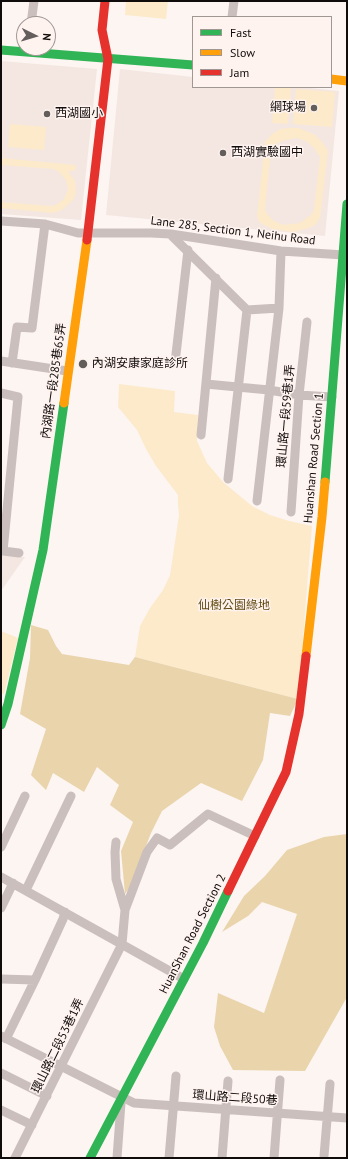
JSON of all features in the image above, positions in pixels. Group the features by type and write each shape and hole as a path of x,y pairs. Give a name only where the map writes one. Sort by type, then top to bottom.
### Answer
{"street":[{"path":"32,16 34,1"},
{"name":"內湖路一段285巷65弄","path":"1,724 43,550 67,371 88,233 108,58 102,30 105,1"},
{"path":"232,16 234,1"},
{"path":"1,50 16,50"},
{"path":"56,53 192,65"},
{"path":"332,79 347,81"},
{"name":"Huanshan Road Section 1","path":"299,714 322,517 347,204"},
{"name":"Lane 285, Section 1, Neihu Road","path":"1,221 45,224 78,233 171,234 281,251 344,255"},
{"path":"12,363 18,327 32,328 45,224"},
{"path":"171,234 247,310 279,308"},
{"path":"175,363 188,250"},
{"path":"258,501 279,308 281,251"},
{"path":"200,435 216,278"},
{"path":"228,479 247,310"},
{"name":"環山路一段59巷1弄","path":"291,512 299,395 307,322"},
{"path":"1,361 67,371"},
{"path":"206,384 269,390 299,395 332,397"},
{"path":"1,393 18,397 2,551 19,553"},
{"name":"HuanShan Road Section 2","path":"90,1158 184,979 286,772 299,714"},
{"path":"1,847 25,796"},
{"path":"26,890 71,796"},
{"path":"122,944 125,910 147,852 157,838 170,845 208,814 255,836"},
{"path":"116,842 116,879 125,910"},
{"path":"1,877 184,979"},
{"path":"1,908 13,883"},
{"path":"2,1037 35,980 65,912"},
{"name":"環山路二段53巷1弄","path":"15,1158 122,944"},
{"path":"1,979 35,980"},
{"name":"環山路二段50巷","path":"2,1037 134,1103 347,1118"},
{"path":"1,1073 46,1096"},
{"path":"169,1158 176,1076"},
{"path":"274,1158 280,1080"},
{"path":"222,1158 228,1081"},
{"path":"324,1156 330,1084"},
{"path":"117,1158 122,1098"},
{"path":"1,1110 32,1125"}],"shaded area":[{"name":"西湖國小","path":"1,61 97,69 81,220 1,214"},
{"name":"西湖實驗國中","path":"120,69 192,77 192,88 310,88 339,91 325,236 106,215"},
{"path":"1,555 25,557 1,591"},
{"path":"31,625 48,630 62,654 129,665 135,657 298,699 290,716 270,713 263,760 242,801 201,783 162,811 151,833 131,886 125,894 121,851 133,822 110,805 119,785 97,767 84,792 53,773 46,790 31,775 46,729 20,714 30,658"},
{"path":"347,834 347,997 305,1071 233,1070 220,1046 214,1027 218,993 264,1013 297,914 262,902 248,916 222,932 244,896 265,876 287,850 324,837"}],"green space":[{"path":"126,1 168,1 166,19 125,15"},
{"path":"275,88 291,88 288,124 272,123"},
{"name":"網球場","path":"296,89 335,92 332,127 293,124"},
{"path":"10,124 46,127 44,150 8,147"},
{"path":"299,128 315,135 328,151 320,218 316,224 309,228 293,232 273,229 264,225 259,222 257,216 265,142 272,134 280,129","holes":["297,138 306,141 314,148 320,157 314,209 312,214 300,223 283,225 274,221 267,214 265,209 271,150 277,143 285,140"]},
{"path":"1,158 76,165 75,171 68,171 75,181 76,193 73,200 62,210 53,213 1,208 1,202 50,206 56,205 64,199 68,189 66,180 54,169 1,165"},
{"name":"仙樹公園綠地","path":"119,384 175,391 174,412 198,415 197,441 207,463 223,482 252,506 270,515 312,526 298,699 135,657 140,626 150,608 163,590 170,575 179,515 178,495 156,466 137,430 118,407"},
{"path":"1,631 18,638 4,694 1,693"}],"traffic: fast":[{"path":"1,50 192,65"},
{"path":"325,482 347,204"},
{"path":"1,725 8,704 43,550 64,403"},
{"path":"90,1158 203,943 228,891"}],"traffic: slow":[{"path":"332,79 347,81"},
{"path":"64,403 87,240"},
{"path":"306,656 325,482"}],"traffic: jam":[{"path":"87,240 108,59 102,30 105,1"},
{"path":"228,891 286,772 299,714 306,656"}],"place":[{"name":"網球場","path":"314,108"},
{"name":"西湖國小","path":"47,114"},
{"name":"西湖實驗國中","path":"223,153"},
{"name":"內湖安康家庭診所","path":"83,364"}]}
